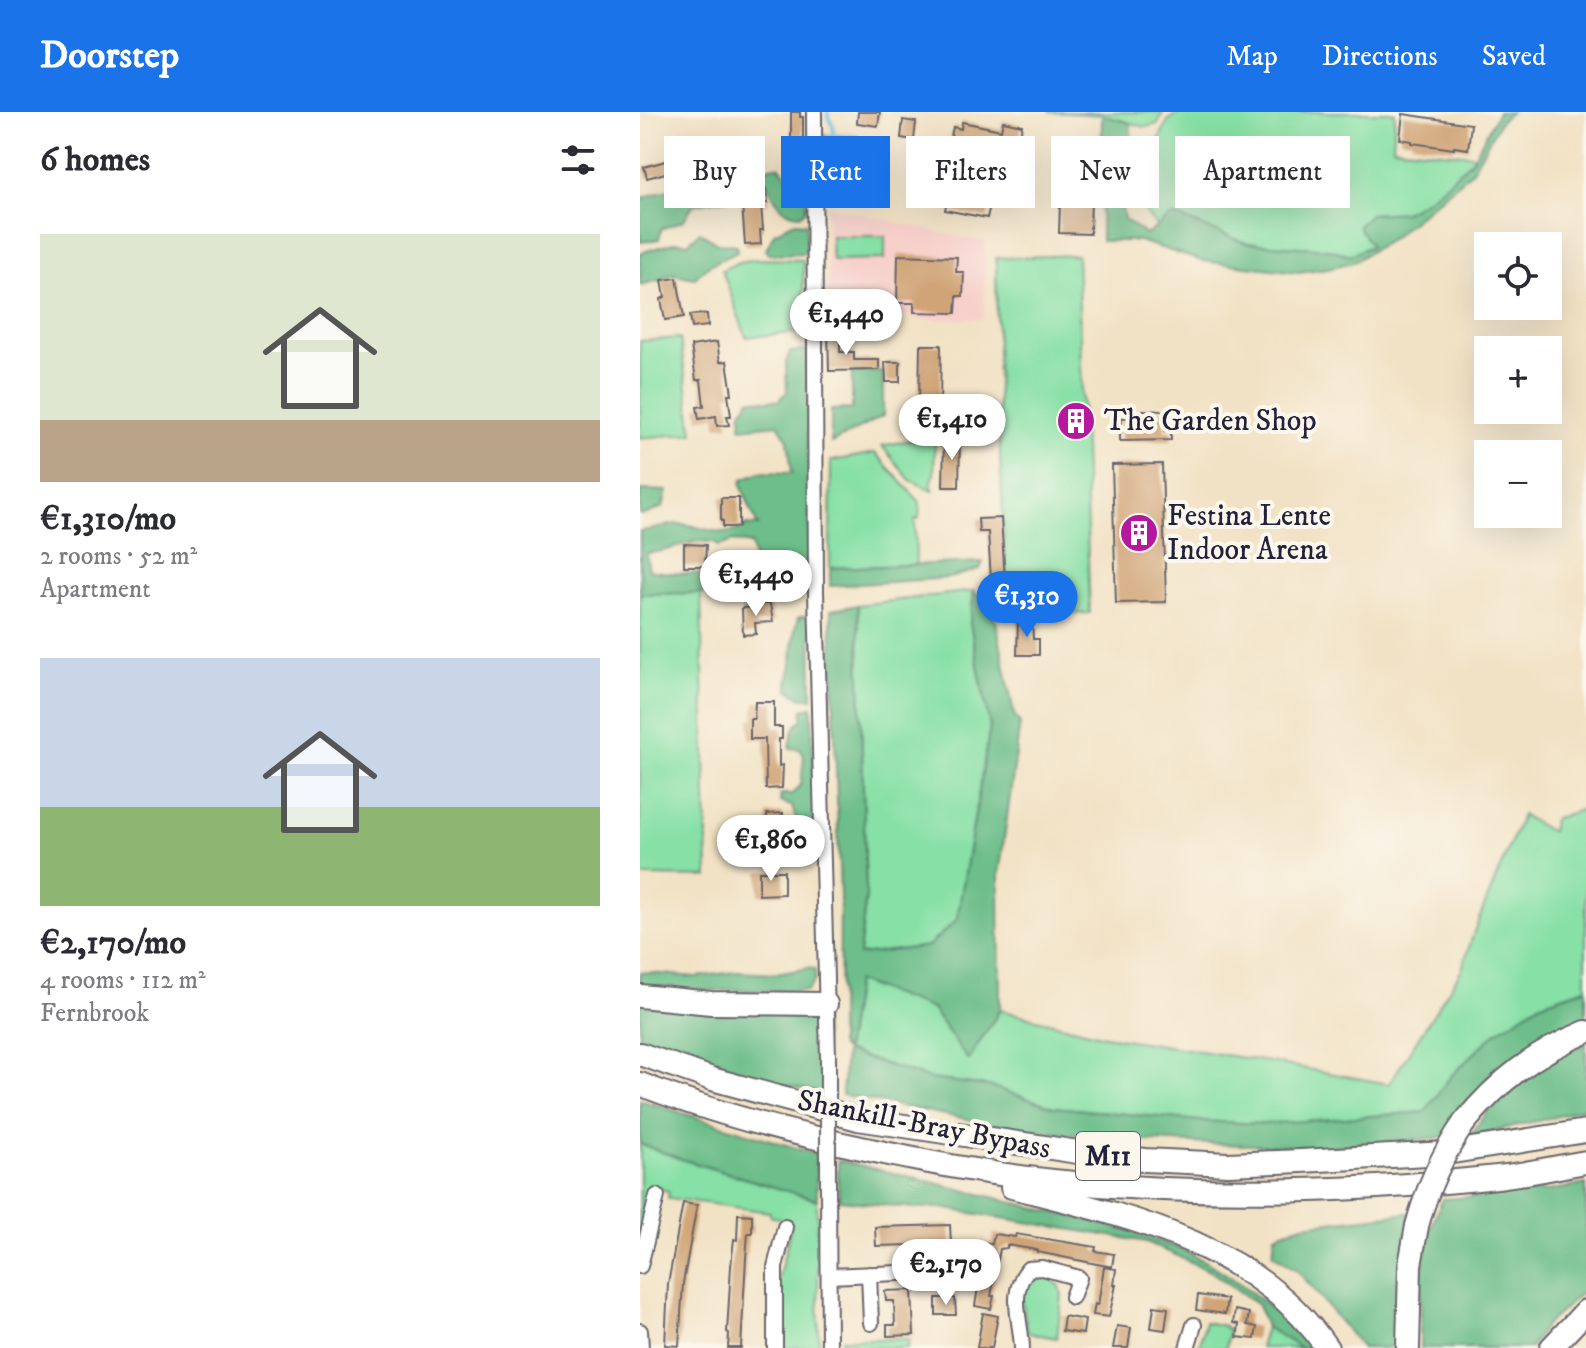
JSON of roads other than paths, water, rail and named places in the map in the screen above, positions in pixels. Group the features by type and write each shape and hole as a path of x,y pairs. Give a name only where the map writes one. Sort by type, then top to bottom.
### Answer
{"highway":[{"path":"640,996 711,1003 826,1004"},
{"path":"1408,1348 1410,1265 1417,1226 1433,1177 1450,1144 1481,1102 1516,1070 1561,1042 1586,1032"},
{"name":"Shankill-Bray Bypass","path":"640,1054 712,1079 858,1119 1145,1160 1228,1164 1432,1154 1586,1131"},
{"name":"Shankill-Bray Bypass","path":"640,1084 803,1136 920,1161 1072,1183 1166,1190 1286,1191 1499,1177 1586,1162"},
{"path":"920,1161 1168,1231 1207,1248 1272,1288 1297,1310 1327,1348"},
{"path":"1551,1348 1586,1311"}],"street":[{"path":"814,112 816,592 828,1057 829,1348"},
{"path":"640,1266 657,1196"},
{"path":"775,1348 775,1267 785,1227"},
{"path":"1022,1348 1016,1296 1020,1279 1028,1269 1042,1268 1079,1278 1072,1297"},
{"path":"829,1276 946,1271"},
{"path":"869,1274 871,1323"},
{"path":"1187,1348 1194,1325"},
{"path":"640,1331 641,1348"}],"waterway":[{"path":"828,112 834,136"}],"place":[{"name":"The Garden Shop","path":"1076,421"},
{"name":"Festina Lente Indoor Arena","path":"1139,533"}]}
